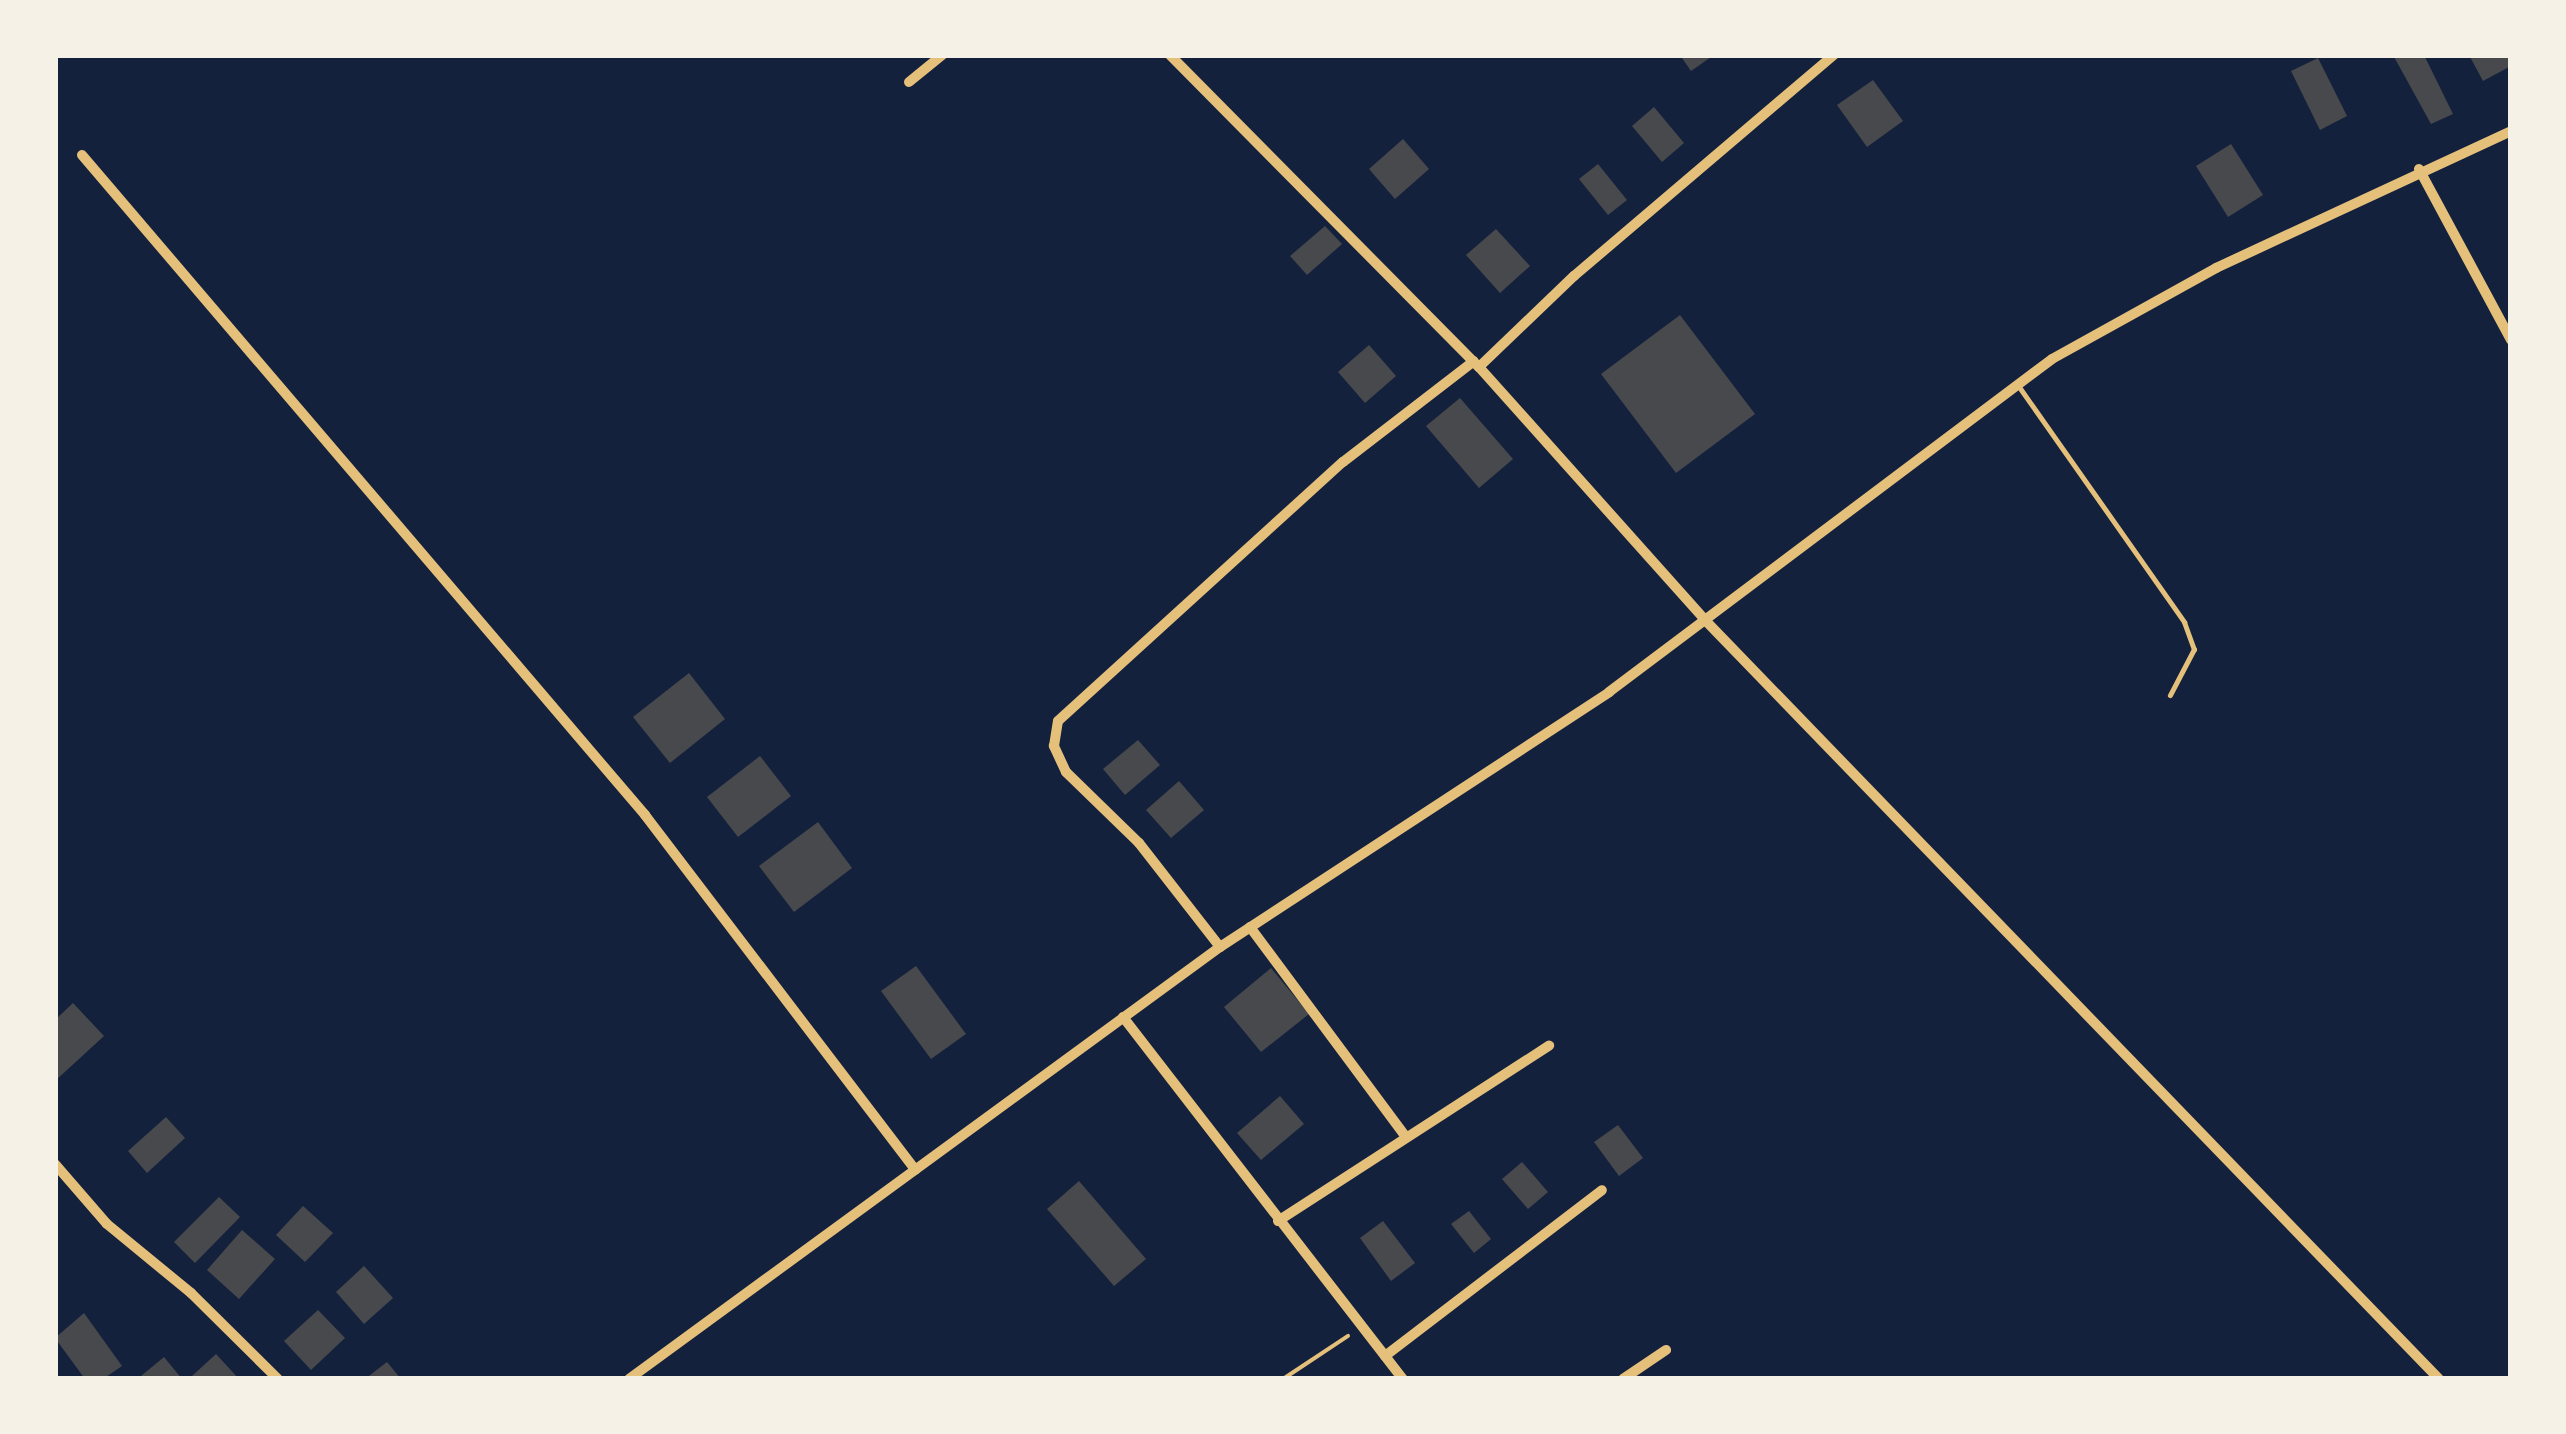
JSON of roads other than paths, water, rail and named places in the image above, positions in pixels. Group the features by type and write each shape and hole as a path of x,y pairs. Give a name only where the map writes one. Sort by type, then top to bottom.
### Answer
{"street":[{"path":"909,82 942,55"},
{"path":"1170,55 1476,364 1704,619 2439,1379"},
{"path":"1220,947 1139,842 1066,772 1054,746 1058,721 1343,462 1489,356 1830,56"},
{"path":"628,1379 1220,947 1609,692 2017,383 2166,294 2419,169 2511,131"},
{"path":"82,155 645,815 915,1170"},
{"path":"2419,169 2511,340"},
{"path":"1250,927 1405,1136"},
{"path":"1123,1017 1403,1379"},
{"path":"1278,1221 1549,1046"},
{"path":"55,1164 107,1224 272,1377"},
{"path":"1385,1356 1602,1190"},
{"path":"1622,1379 1666,1350"}],"lane":[{"path":"2017,383 2184,622 2194,649 2170,695"}]}
